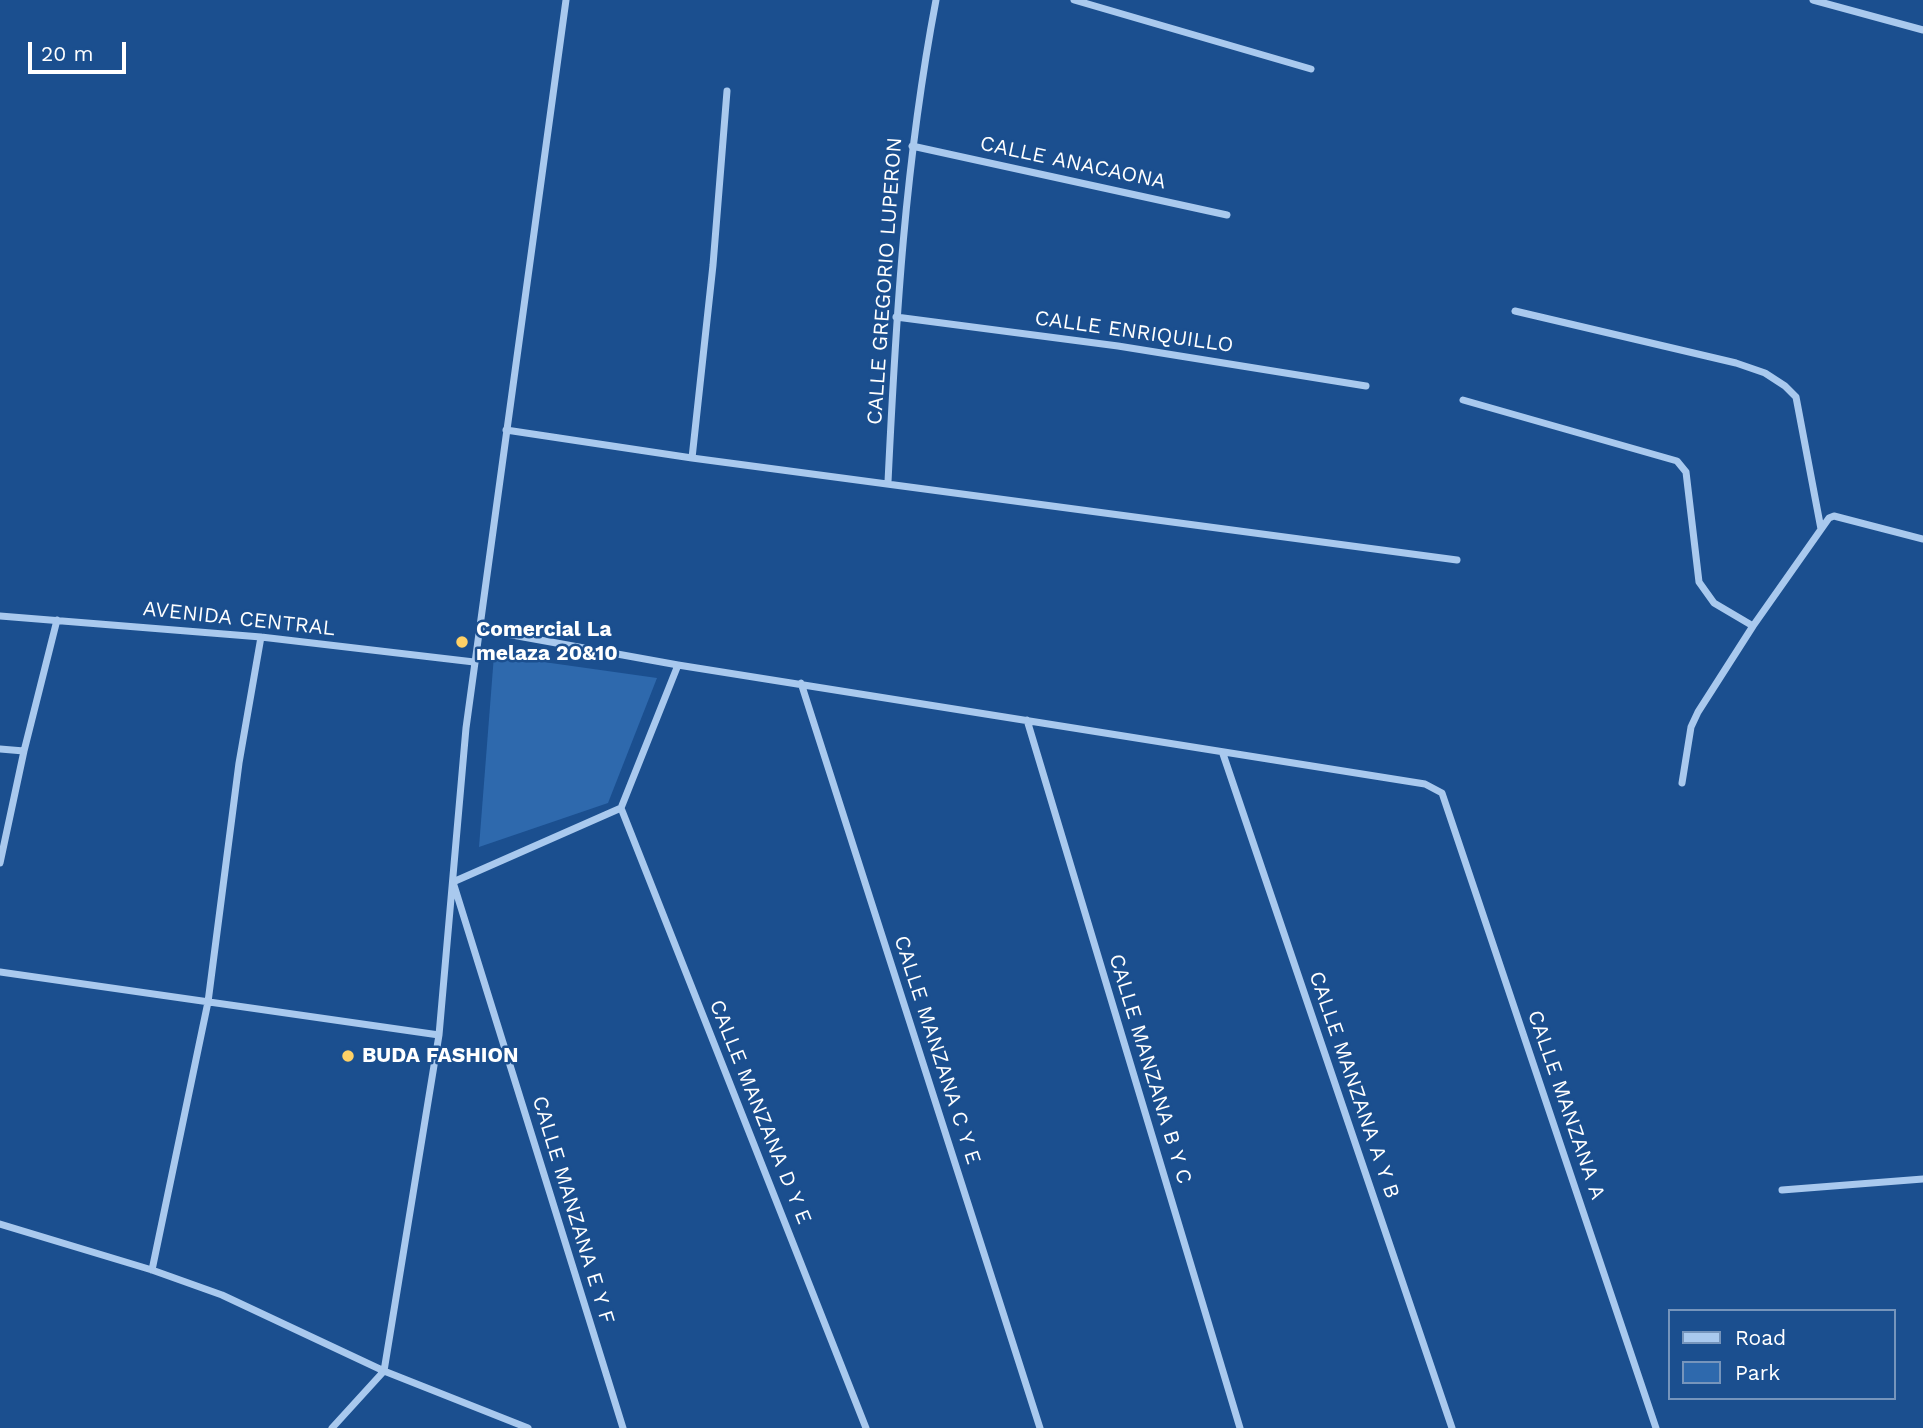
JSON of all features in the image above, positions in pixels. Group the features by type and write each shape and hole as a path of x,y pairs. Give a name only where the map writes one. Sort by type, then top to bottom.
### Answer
{"street":[{"path":"332,1428 384,1371 439,1035 474,662 566,0"},
{"name":"CALLE GREGORIO LUPERON","path":"888,482 896,317 912,146 936,0"},
{"path":"1074,0 1311,69"},
{"path":"1813,0 1923,30"},
{"path":"691,458 713,265 727,91"},
{"name":"CALLE ANACAONA","path":"912,146 1227,215"},
{"path":"1515,311 1736,363 1765,373 1785,386 1799,407 1821,529"},
{"name":"CALLE ENRIQUILLO","path":"896,317 1118,346 1366,386"},
{"path":"1463,400 1677,461 1686,472 1699,582 1714,603 1753,626"},
{"path":"506,430 691,458 888,482 1457,560"},
{"path":"1682,783 1691,727 1753,626 1821,529 1834,516 1923,538"},
{"name":"AVENIDA CENTRAL","path":"0,616 261,637 474,662"},
{"path":"0,863 24,751 57,620"},
{"path":"479,629 678,666 801,683 1223,754"},
{"path":"152,1270 208,1002 239,763 261,637"},
{"path":"453,882 621,808 678,666"},
{"name":"CALLE MANZANA C Y E","path":"801,683 1040,1428"},
{"name":"CALLE MANZANA B Y C","path":"1027,720 1240,1428"},
{"path":"0,749 24,751"},
{"name":"CALLE MANZANA A","path":"1223,754 1425,784 1442,793 1656,1428"},
{"name":"CALLE MANZANA A Y B","path":"1223,754 1452,1428"},
{"name":"CALLE MANZANA D Y E","path":"621,808 866,1428"},
{"name":"CALLE MANZANA E Y F","path":"453,882 623,1428"},
{"path":"0,972 439,1035"},
{"path":"1782,1191 1923,1179"},
{"path":"0,1224 152,1270 222,1295 384,1371 528,1428"}],"green space":[{"path":"494,655 657,678 608,803 479,847"}],"place":[{"name":"Comercial La melaza 20&10","path":"462,642"},
{"name":"BUDA FASHION","path":"348,1056"}]}
